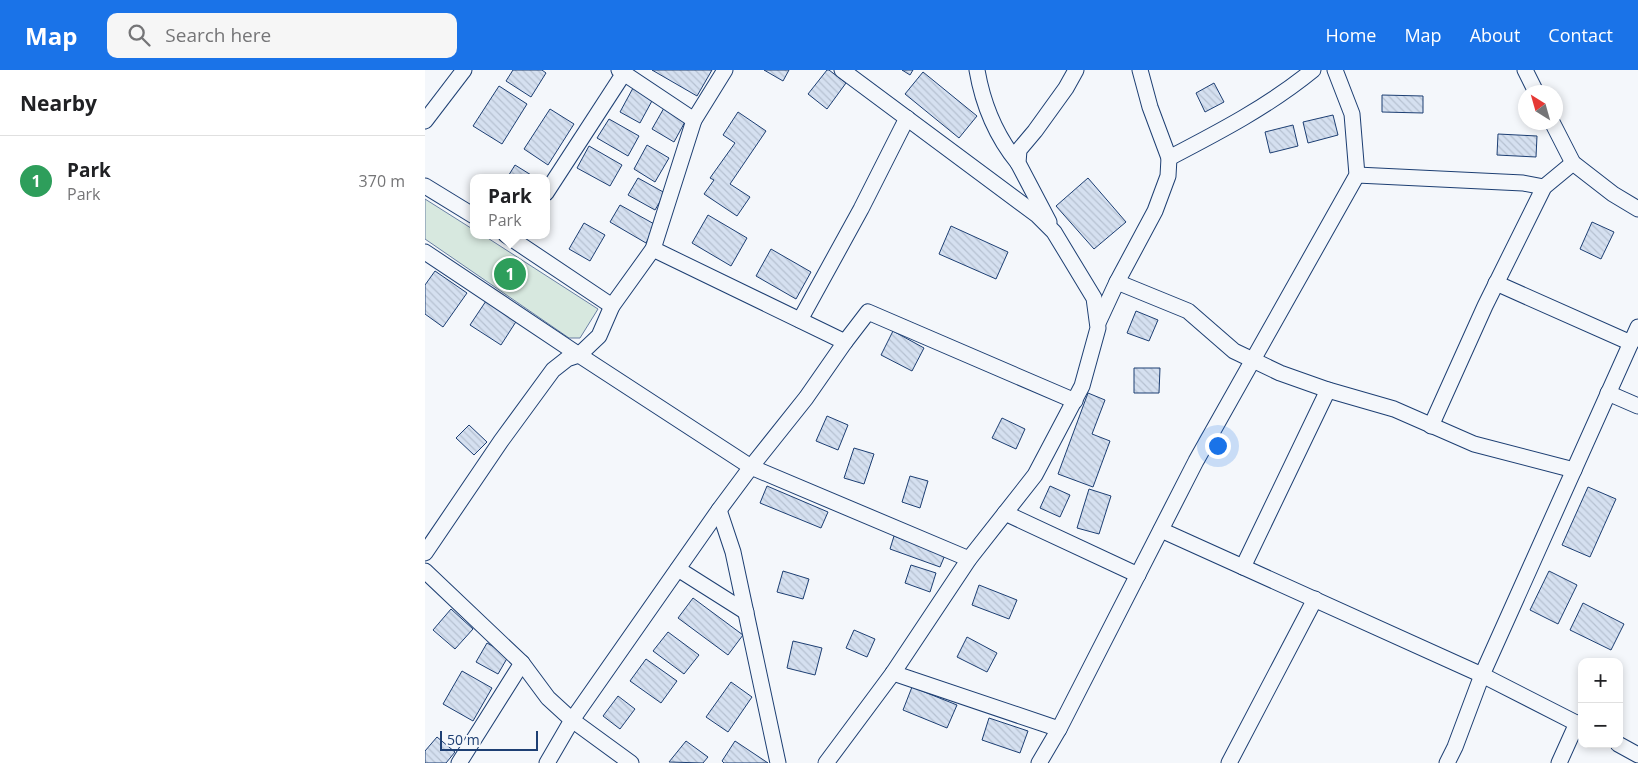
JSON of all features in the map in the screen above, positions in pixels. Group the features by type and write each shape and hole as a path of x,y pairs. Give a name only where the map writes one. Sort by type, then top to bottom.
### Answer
{"street":[{"path":"425,121 464,70"},
{"path":"425,552 501,441 553,370 567,359 579,355 599,336 612,306 653,249 694,120 725,70"},
{"path":"842,70 1037,215 1054,232"},
{"path":"825,763 893,673 969,559 1035,475 1082,386 1098,328 1095,298 1054,232 1018,163 995,129 977,70"},
{"path":"1018,163 1019,150 1040,124 1076,70"},
{"path":"1098,323 1117,282 1155,211 1168,176 1169,158 1150,107 1140,70"},
{"path":"1169,158 1227,128 1291,88 1313,70"},
{"path":"1039,763 1059,729 1196,461 1357,175 1352,114 1335,70"},
{"path":"1525,70 1532,85"},
{"path":"550,186 621,71 694,120"},
{"path":"800,320 861,209 907,118"},
{"path":"1556,130 1573,163 1613,194 1638,208"},
{"path":"1431,426 1496,284 1544,187 1573,163"},
{"path":"1357,175 1523,183 1544,187"},
{"path":"425,186 470,214"},
{"path":"516,239 612,306"},
{"path":"653,249 845,342"},
{"path":"425,252 751,467 969,559"},
{"path":"1117,282 1188,311 1234,350 1280,373 1328,390 1394,409 1474,444 1574,470"},
{"path":"1496,284 1631,343"},
{"path":"547,763 572,720 719,510 806,398 845,342 869,312 1075,401"},
{"path":"1447,763 1455,747 1482,675 1638,328"},
{"path":"1243,567 1328,390"},
{"path":"1608,393 1638,406"},
{"path":"719,510 733,552 778,763"},
{"path":"1005,513 1138,575"},
{"path":"1161,530 1482,675 1578,723"},
{"path":"678,568 746,612"},
{"path":"425,571 521,663 548,698 572,720 631,763"},
{"path":"1229,763 1315,599"},
{"path":"459,763 521,663"},
{"path":"893,673 1059,729"},
{"path":"1559,763 1578,726"},
{"path":"1623,747 1638,755"}],"shaded area":[{"path":"425,199 470,227 470,239 489,239 598,309 580,338 569,338 425,239"}],"building":[{"path":"513,70 542,70 546,73 531,97 506,81"},
{"path":"652,70 712,70 697,96"},
{"path":"764,70 789,70 783,81"},
{"path":"827,70 846,83 827,109 808,94"},
{"path":"902,70 913,70 910,75"},
{"path":"923,72 977,116 959,138 905,94"},
{"path":"1214,83 1224,102 1205,112 1196,93"},
{"path":"499,86 527,104 502,144 473,126"},
{"path":"633,88 653,99 640,123 620,112"},
{"path":"1382,95 1423,96 1423,113 1382,112"},
{"path":"664,108 686,120 674,142 652,129"},
{"path":"550,109 574,124 548,165 524,149"},
{"path":"738,112 766,131 730,184 750,197 737,216 704,194 714,180 710,178 735,143 723,135"},
{"path":"1333,115 1338,135 1308,143 1303,122"},
{"path":"609,119 639,136 628,156 597,138"},
{"path":"1293,125 1298,146 1270,153 1265,132"},
{"path":"1498,134 1537,136 1536,157 1497,155"},
{"path":"647,145 669,158 655,182 634,169"},
{"path":"589,146 622,165 610,186 577,168"},
{"path":"515,165 530,174 509,174"},
{"path":"638,178 665,193 655,210 628,195"},
{"path":"1088,178 1126,222 1094,249 1056,206"},
{"path":"620,205 656,225 646,243 610,222"},
{"path":"708,215 747,238 731,266 692,243"},
{"path":"1592,222 1614,232 1601,259 1580,249"},
{"path":"584,223 605,235 590,261 569,249"},
{"path":"951,226 1008,252 996,279 939,254"},
{"path":"771,249 811,272 796,299 756,276"},
{"path":"435,271 467,293 443,327 425,314 425,285"},
{"path":"488,298 519,317 501,345 470,325"},
{"path":"1136,311 1158,320 1149,341 1127,333"},
{"path":"893,331 924,348 912,371 881,355"},
{"path":"1134,368 1160,368 1159,393 1134,393"},
{"path":"1088,393 1105,400 1092,434 1110,441 1093,487 1058,474"},
{"path":"827,416 848,425 838,450 816,441"},
{"path":"1002,418 1025,429 1016,449 992,438"},
{"path":"469,425 487,442 474,455 456,438"},
{"path":"854,448 874,454 864,484 844,478"},
{"path":"910,476 928,481 920,508 902,502"},
{"path":"767,486 828,512 821,528 760,503"},
{"path":"1050,486 1070,495 1060,517 1040,508"},
{"path":"1588,487 1616,499 1590,557 1562,545"},
{"path":"1089,489 1111,496 1099,534 1077,528"},
{"path":"894,536 945,555 940,567 890,549"},
{"path":"911,565 936,573 930,592 905,583"},
{"path":"783,571 809,579 803,599 777,592"},
{"path":"1549,571 1577,585 1558,624 1530,610"},
{"path":"979,585 1017,600 1009,619 972,605"},
{"path":"693,598 743,635 728,655 678,618"},
{"path":"1583,603 1624,624 1611,650 1570,630"},
{"path":"451,609 473,629 455,649 433,630"},
{"path":"854,630 875,639 867,657 846,648"},
{"path":"668,632 699,655 684,674 653,651"},
{"path":"967,637 997,653 987,672 957,657"},
{"path":"793,641 822,648 815,675 787,668"},
{"path":"487,643 509,655 498,674 476,662"},
{"path":"646,659 677,681 661,703 630,681"},
{"path":"462,671 492,688 473,721 443,704"},
{"path":"731,682 752,697 728,732 706,717"},
{"path":"912,687 957,705 947,728 903,710"},
{"path":"618,696 635,709 620,729 603,716"},
{"path":"989,718 1028,731 1020,753 982,740"},
{"path":"437,737 455,752 446,763 425,763 425,751"},
{"path":"686,741 708,757 703,763 669,762"},
{"path":"735,741 768,763 724,763 722,761"}],"place":[{"name":"Park","path":"510,274"}]}
